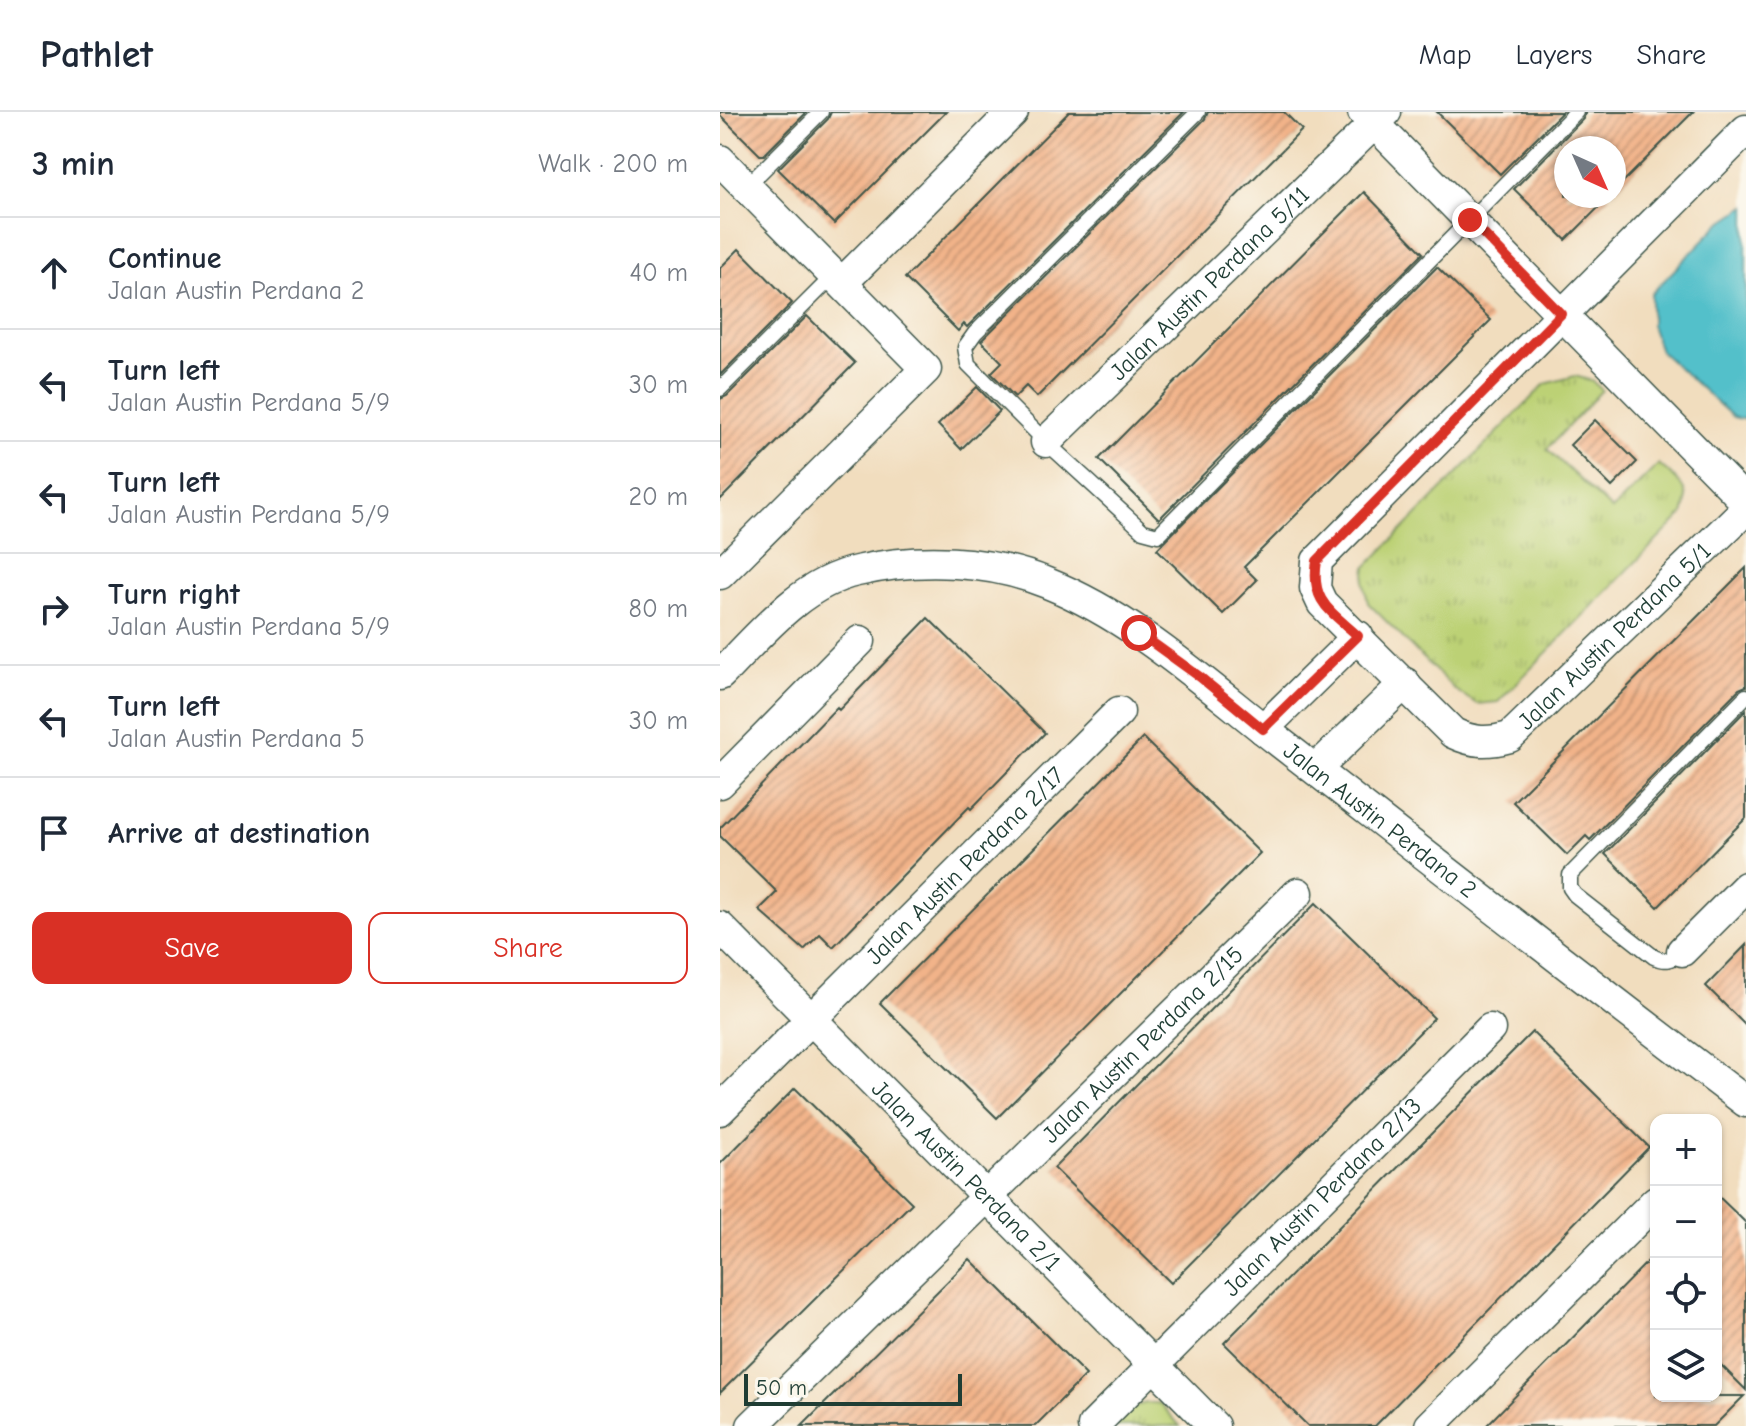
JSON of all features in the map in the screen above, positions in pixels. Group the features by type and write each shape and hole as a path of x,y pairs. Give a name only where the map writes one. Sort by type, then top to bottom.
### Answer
{"street":[{"path":"838,279 1013,112"},
{"path":"1375,116 1470,220 1746,502"},
{"name":"Jalan Austin Perdana 5/11","path":"1046,442 1375,116"},
{"path":"1561,314 1746,130"},
{"path":"720,574 926,369 838,279 731,182"},
{"name":"Jalan Austin Perdana 5/1","path":"1561,314 1317,561 1315,588 1322,603 1453,733 1471,741 1491,742 1510,737 1746,509"},
{"name":"Jalan Austin Perdana 2","path":"720,675 786,609 809,591 854,571 895,564 941,562 990,567 1043,581 1090,602 1200,677 1557,958 1746,1102"},
{"path":"720,783 860,641"},
{"path":"1270,734 1364,643"},
{"path":"1323,775 1412,690"},
{"name":"Jalan Austin Perdana 2/17","path":"720,1110 1119,712"},
{"path":"1682,951 1746,887"},
{"name":"Jalan Austin Perdana 2/15","path":"752,1426 1298,893"},
{"name":"Jalan Austin Perdana 2/1","path":"720,927 1214,1426"},
{"name":"Jalan Austin Perdana 2/13","path":"1093,1426 1490,1029"},
{"path":"1430,1426 1650,1207"}],"lane":[{"path":"731,182 821,112"},
{"path":"1198,112 975,333 965,347 968,364 1046,442 1143,531 1158,535 1576,112"},
{"path":"720,389 838,279"},
{"path":"1682,951 1669,960 1661,961 1654,957 1575,895 1570,888 1570,875 1746,696"}],"green space":[{"path":"1575,376 1592,381 1602,390 1547,449 1612,510 1659,464 1682,485 1686,505 1683,514 1498,702 1477,704 1455,690 1368,603 1364,583 1366,567 1545,384"},
{"path":"1160,1403 1180,1426 1114,1426 1134,1406"}],"water":[{"path":"1746,206 1746,420 1733,417 1660,351 1651,325 1651,294 1719,224"}],"building":[{"path":"720,112 807,112 764,155 760,155"},
{"path":"831,112 946,112 834,224 778,169 828,119"},
{"path":"1069,112 1184,112 967,327 964,324 958,331 905,278"},
{"path":"1208,112 1284,112 1302,130 1037,397 1026,386 1015,397 991,373 1002,362 981,341 1205,119"},
{"path":"1437,112 1562,112 1500,174"},
{"path":"1586,112 1693,112 1626,179 1626,136 1566,136"},
{"path":"1554,148 1554,208 1598,208 1566,240 1514,189"},
{"path":"1364,192 1423,253 1159,519 1099,459"},
{"path":"739,249 792,303 720,375 720,268"},
{"path":"1437,267 1491,320 1244,567 1257,580 1223,614 1157,549"},
{"path":"807,316 855,363 720,500 720,399 727,396"},
{"path":"977,387 1000,411 961,449 938,425"},
{"path":"1595,420 1637,462 1612,487 1570,445"},
{"path":"1746,568 1746,686 1739,689 1590,840 1586,836 1567,855 1513,802"},
{"path":"928,618 1045,733 833,947 820,934 804,950 759,910 777,892 720,836 720,828"},
{"path":"1746,710 1746,818 1658,907 1605,854"},
{"path":"1143,738 1260,853 997,1118 880,1003"},
{"path":"1316,903 1434,1018 1171,1283 1054,1168"},
{"path":"1746,945 1746,1026 1706,986"},
{"path":"1532,1032 1649,1147 1375,1426 1308,1426 1224,1343"},
{"path":"795,1088 912,1203 720,1393 720,1164"},
{"path":"1722,1200 1746,1223 1746,1390 1722,1366"},
{"path":"970,1259 1086,1375 1035,1426 802,1426"},
{"path":"1650,1259 1650,1402 1722,1402 1722,1396 1744,1396 1714,1426 1486,1426"}],"route":[{"path":"1139,633 1200,677 1263,729 1358,636 1322,603 1315,588 1317,561 1561,314 1470,220"}]}
